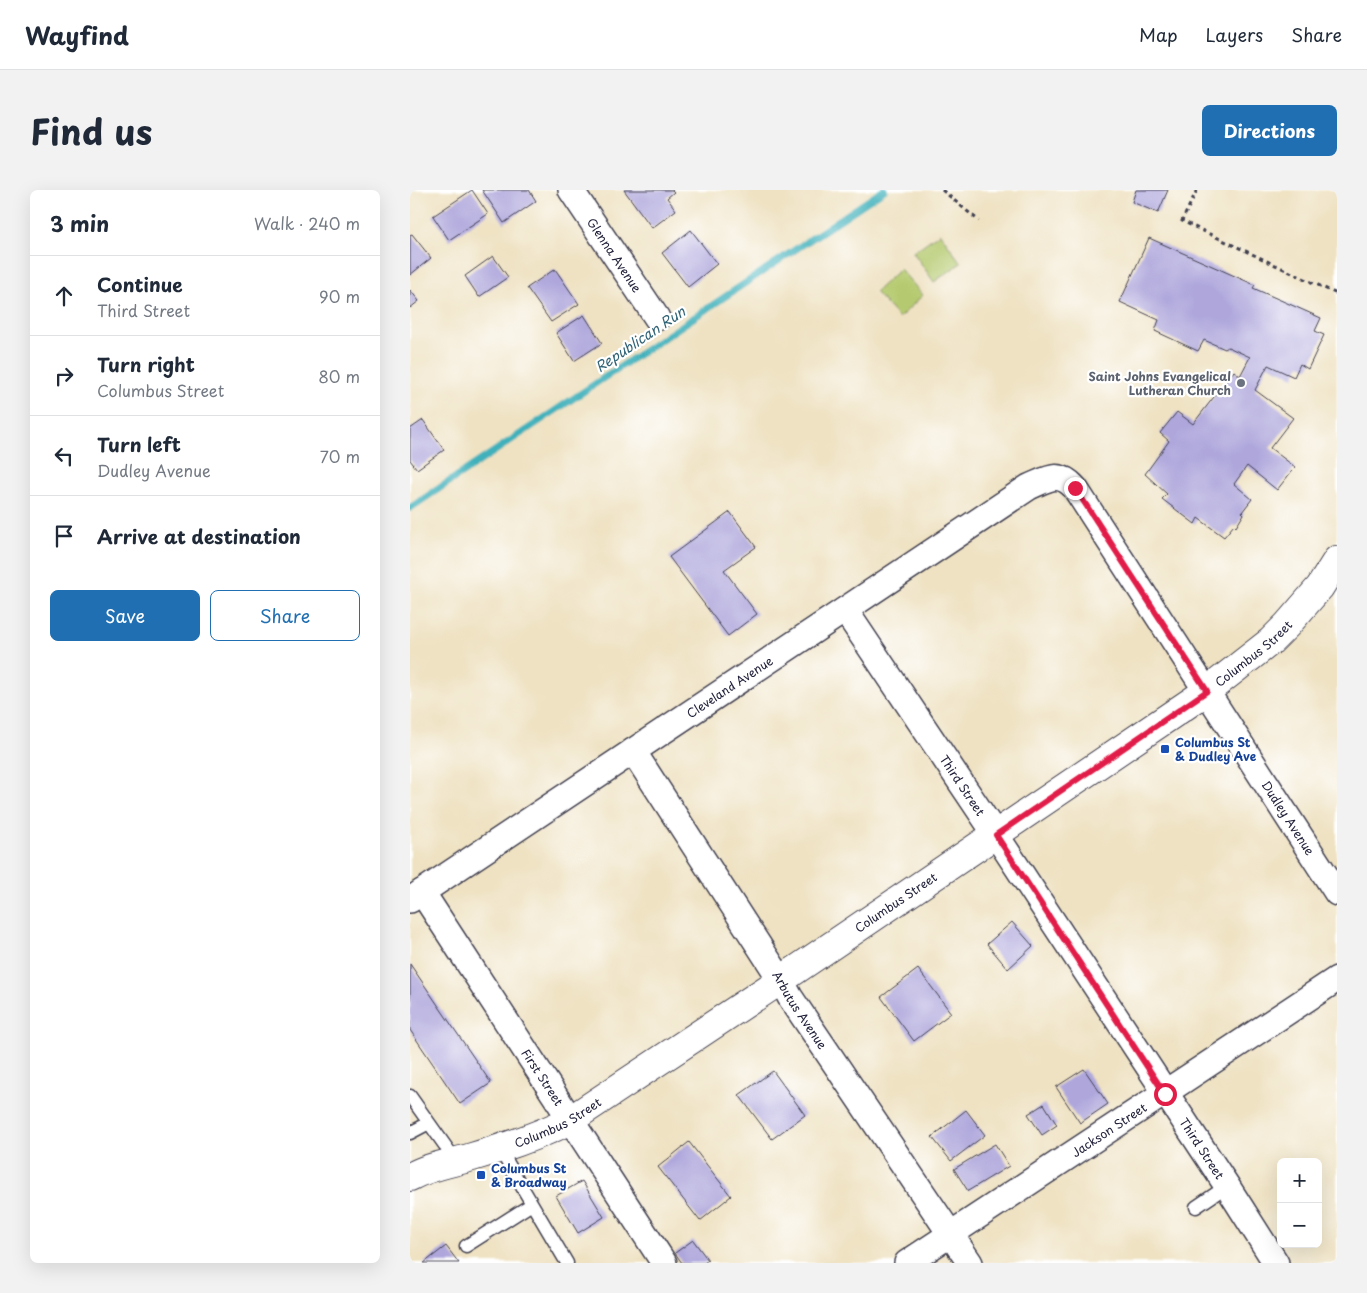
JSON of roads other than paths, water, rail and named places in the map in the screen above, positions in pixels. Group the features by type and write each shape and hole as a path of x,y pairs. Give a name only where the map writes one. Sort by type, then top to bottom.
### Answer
{"main road":[{"name":"Columbus Street","path":"410,1177 445,1163 499,1148 548,1131 570,1120 781,980 1207,691 1270,642 1287,626 1320,587 1337,560"}],"street":[{"name":"Glenna Avenue","path":"575,191 657,318"},
{"name":"Cleveland Avenue","path":"416,896 1029,487 1051,477"},
{"name":"Dudley Avenue","path":"1051,477 1060,477 1069,481 1075,488 1337,893"},
{"name":"Third Street","path":"845,610 996,835 1276,1263"},
{"name":"Arbutus Avenue","path":"633,752 781,980 790,997 970,1263"},
{"name":"First Street","path":"416,896 570,1120 664,1263"},
{"name":"Jackson Street","path":"907,1263 1337,979"}],"lane":[{"path":"410,1096 456,1161"},
{"path":"410,1133 429,1123"},
{"path":"499,1148 568,1263"},
{"path":"1196,1207 1226,1186"},
{"path":"466,1246 532,1204"}],"waterway":[{"name":"Republican Run","path":"410,508 884,190"}],"place":[{"name":"Saint Johns Evangelical Lutheran Church","path":"1241,383"},
{"name":"Columbus St & Dudley Ave","path":"1165,749"},
{"name":"Columbus St & Broadway","path":"481,1175"}]}
